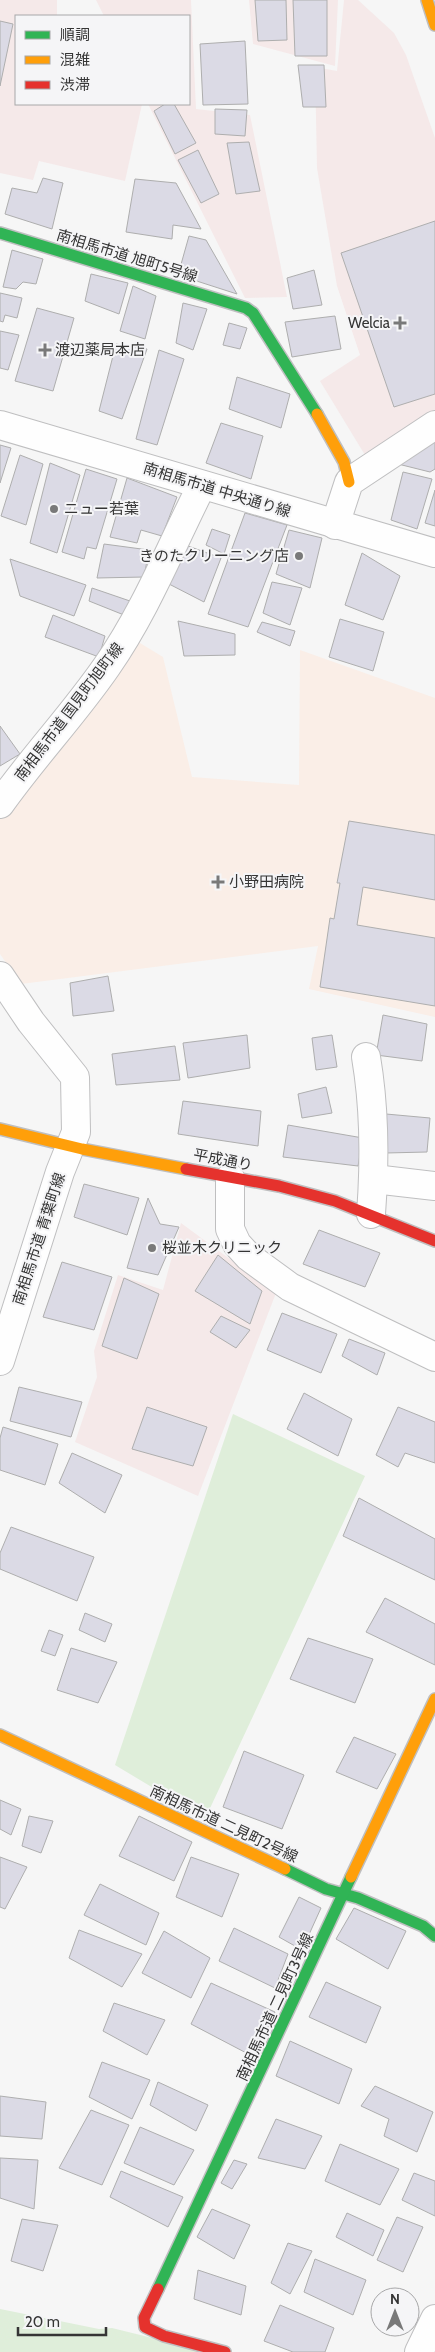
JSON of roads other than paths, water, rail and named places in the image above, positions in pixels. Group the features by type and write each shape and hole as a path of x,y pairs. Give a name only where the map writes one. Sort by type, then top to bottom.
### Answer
{"street":[{"path":"426,0 435,25"},
{"name":"南相馬市道 旭町5号線","path":"0,233 246,308 258,318 316,411 344,462 349,482"},
{"name":"南相馬市道 中央通り線","path":"0,425 435,553"},
{"path":"335,525 349,482 435,425"},
{"name":"南相馬市道 国見町旭町線","path":"0,804 31,760 107,666 127,635 202,485"},
{"name":"南相馬市道 青葉町線","path":"0,976 31,1022 75,1077 77,1118 72,1146 60,1172 0,1361"},
{"path":"366,1057 373,1100 374,1180 371,1214"},
{"name":"平成通り","path":"0,1129 72,1146 279,1186 335,1201 435,1241"},
{"path":"230,1178 230,1229 237,1244 249,1258 290,1287 435,1357"},
{"path":"374,1180 435,1186"},
{"name":"南相馬市道 二見町3号線","path":"225,2352 164,2336 145,2327 144,2322 147,2312 435,1699"},
{"name":"南相馬市道 二見町2号線","path":"0,1735 317,1885 358,1898 423,1926 435,1936"},
{"path":"419,2352 435,2319"}],"place":[{"name":"Welcia","path":"400,323"},
{"name":"渡辺薬局本店","path":"45,350"},
{"name":"ニュー若葉","path":"54,509"},
{"name":"きのたクリーニング店","path":"299,556"},
{"name":"小野田病院","path":"218,882"},
{"name":"桜並木クリニック","path":"152,1248"}]}
